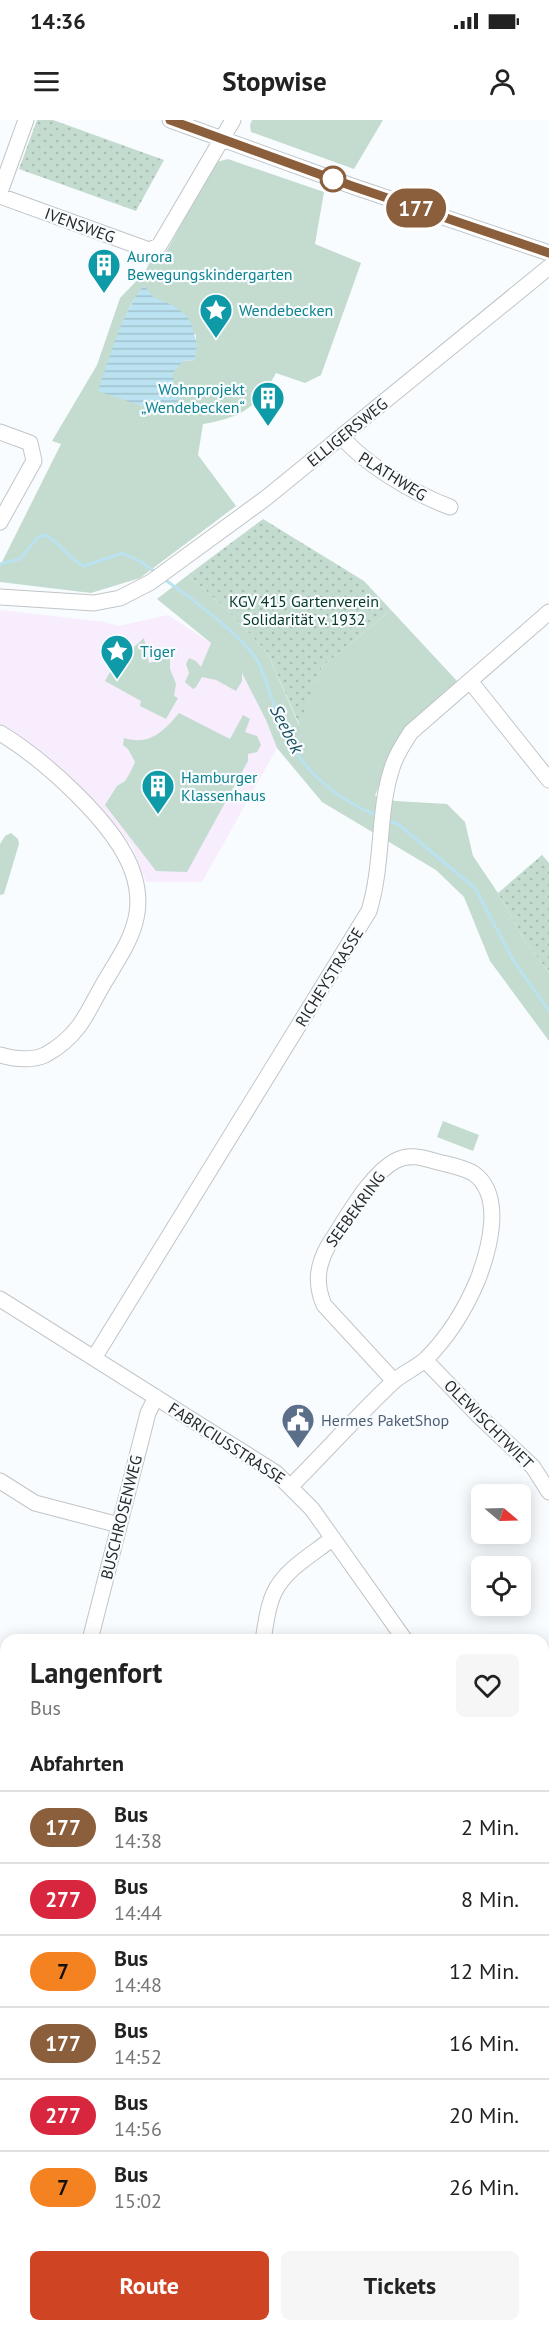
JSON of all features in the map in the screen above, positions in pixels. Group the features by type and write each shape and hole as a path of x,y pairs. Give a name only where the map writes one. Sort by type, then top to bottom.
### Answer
{"street":[{"path":"0,192 26,120"},
{"path":"170,120 352,186 549,253"},
{"path":"222,139 233,120"},
{"name":"IVENSWEG","path":"0,196 149,250 159,246 222,139"},
{"name":"ELLIGERSWEG","path":"0,597 94,603 120,598 146,586 266,498 549,267"},
{"path":"0,432 30,443 34,461 0,522"},
{"name":"PLATHWEG","path":"342,437 355,453 431,500 450,507"},
{"name":"RICHEYSTRASSE","path":"94,1358 365,918 375,891 383,813 393,765 411,732 549,612"},
{"path":"470,681 549,780"},
{"path":"0,733 52,773 92,810 124,854 133,871 138,900 137,915 131,935 80,1026 65,1042 38,1057 20,1058 0,1055"},
{"name":"SEEBEKRING","path":"291,1486 394,1381 425,1360 454,1323 470,1295 487,1248 492,1212 486,1190 472,1173 462,1168 414,1156 404,1156 385,1167 372,1181 323,1255 318,1281 324,1305 394,1381"},
{"name":"FABRICIUSSTRASSE","path":"0,1299 267,1467 291,1486 312,1509 401,1634"},
{"name":"OLEWISCHTWIET","path":"425,1360 533,1467 549,1492"},
{"name":"BUSCHROSENWEG","path":"92,1634 148,1413 156,1397"},
{"path":"0,1480 35,1503 119,1525"},
{"path":"263,1634 273,1594 280,1582 288,1573 333,1538"}],"shaded area":[{"path":"0,610 105,622 118,626 168,615 211,643 242,671 277,748 202,882 146,882 132,846 110,820 72,785 0,727"}],"green space":[{"path":"37,120 53,120 164,160 136,211 19,169"},
{"path":"252,120 383,120 354,169 251,132"},
{"path":"228,159 324,192 315,244 361,263 321,375 305,383 276,373 262,394 247,409 228,418 203,424 198,455 236,506 140,578 91,593 0,582 0,566 61,444 52,441 97,365 120,298 145,272 151,259 161,261 216,162","holes":["144,286 152,297 196,335 195,360 183,361 172,375 177,393 122,324 131,304"]},
{"name":"KGV 415 Gartenverein Solidarität v. 1932","path":"263,519 364,581 391,610 322,667 300,726 267,652 225,608 188,575"},
{"path":"188,575 225,608 267,652 299,725 322,667 391,610 457,681 400,734 375,796 396,801 447,804 465,822 473,856 498,893 526,943 549,972 549,1041 490,961 464,897 436,870 322,802 277,748 266,720 242,673 242,681 236,691 216,680 202,677 193,689 185,682 189,673 186,664 189,658 201,667 211,643 157,599"},
{"path":"144,638 149,663 170,657 170,669 176,684 174,696 178,698 166,719 140,706 141,701 105,681 123,649 130,654"},
{"path":"179,713 230,739 243,715 250,719 245,732 257,736 261,745 257,752 248,754 248,761 187,872 156,871 105,805 117,786 125,781 135,762 123,745 124,738 141,740 156,735"},
{"path":"11,833 18,839 19,844 4,894 0,895 0,844 5,836"},
{"path":"542,855 549,863 549,972 526,943 498,893"},
{"path":"443,1121 479,1135 473,1151 437,1137"}],"water":[{"path":"144,285 153,297 172,305 186,315 191,323 197,344 195,360 183,361 173,373 174,389 181,396 170,412 165,414 98,391 122,323"}],"waterway":[{"name":"Seebek","path":"0,564 20,559 38,537 46,535 84,566 123,553 157,573"},
{"name":"Seebek","path":"164,579 214,617 250,650 261,668 289,741 308,768 347,801 378,816"},
{"name":"Seebek","path":"387,820 398,824 475,888 513,960 549,1011"}],"bus line":[{"name":"177","path":"170,120 352,186 549,253"}],"place":[{"name":"Aurora Bewegungskindergarten","path":"104,294"},
{"name":"Wendebecken","path":"216,339"},
{"name":"Wohnprojekt „Wendebecken“","path":"268,427"},
{"name":"Tiger","path":"117,680"},
{"name":"Hamburger Klassenhaus","path":"158,815"},
{"name":"Hermes PaketShop","path":"298,1449"}]}
